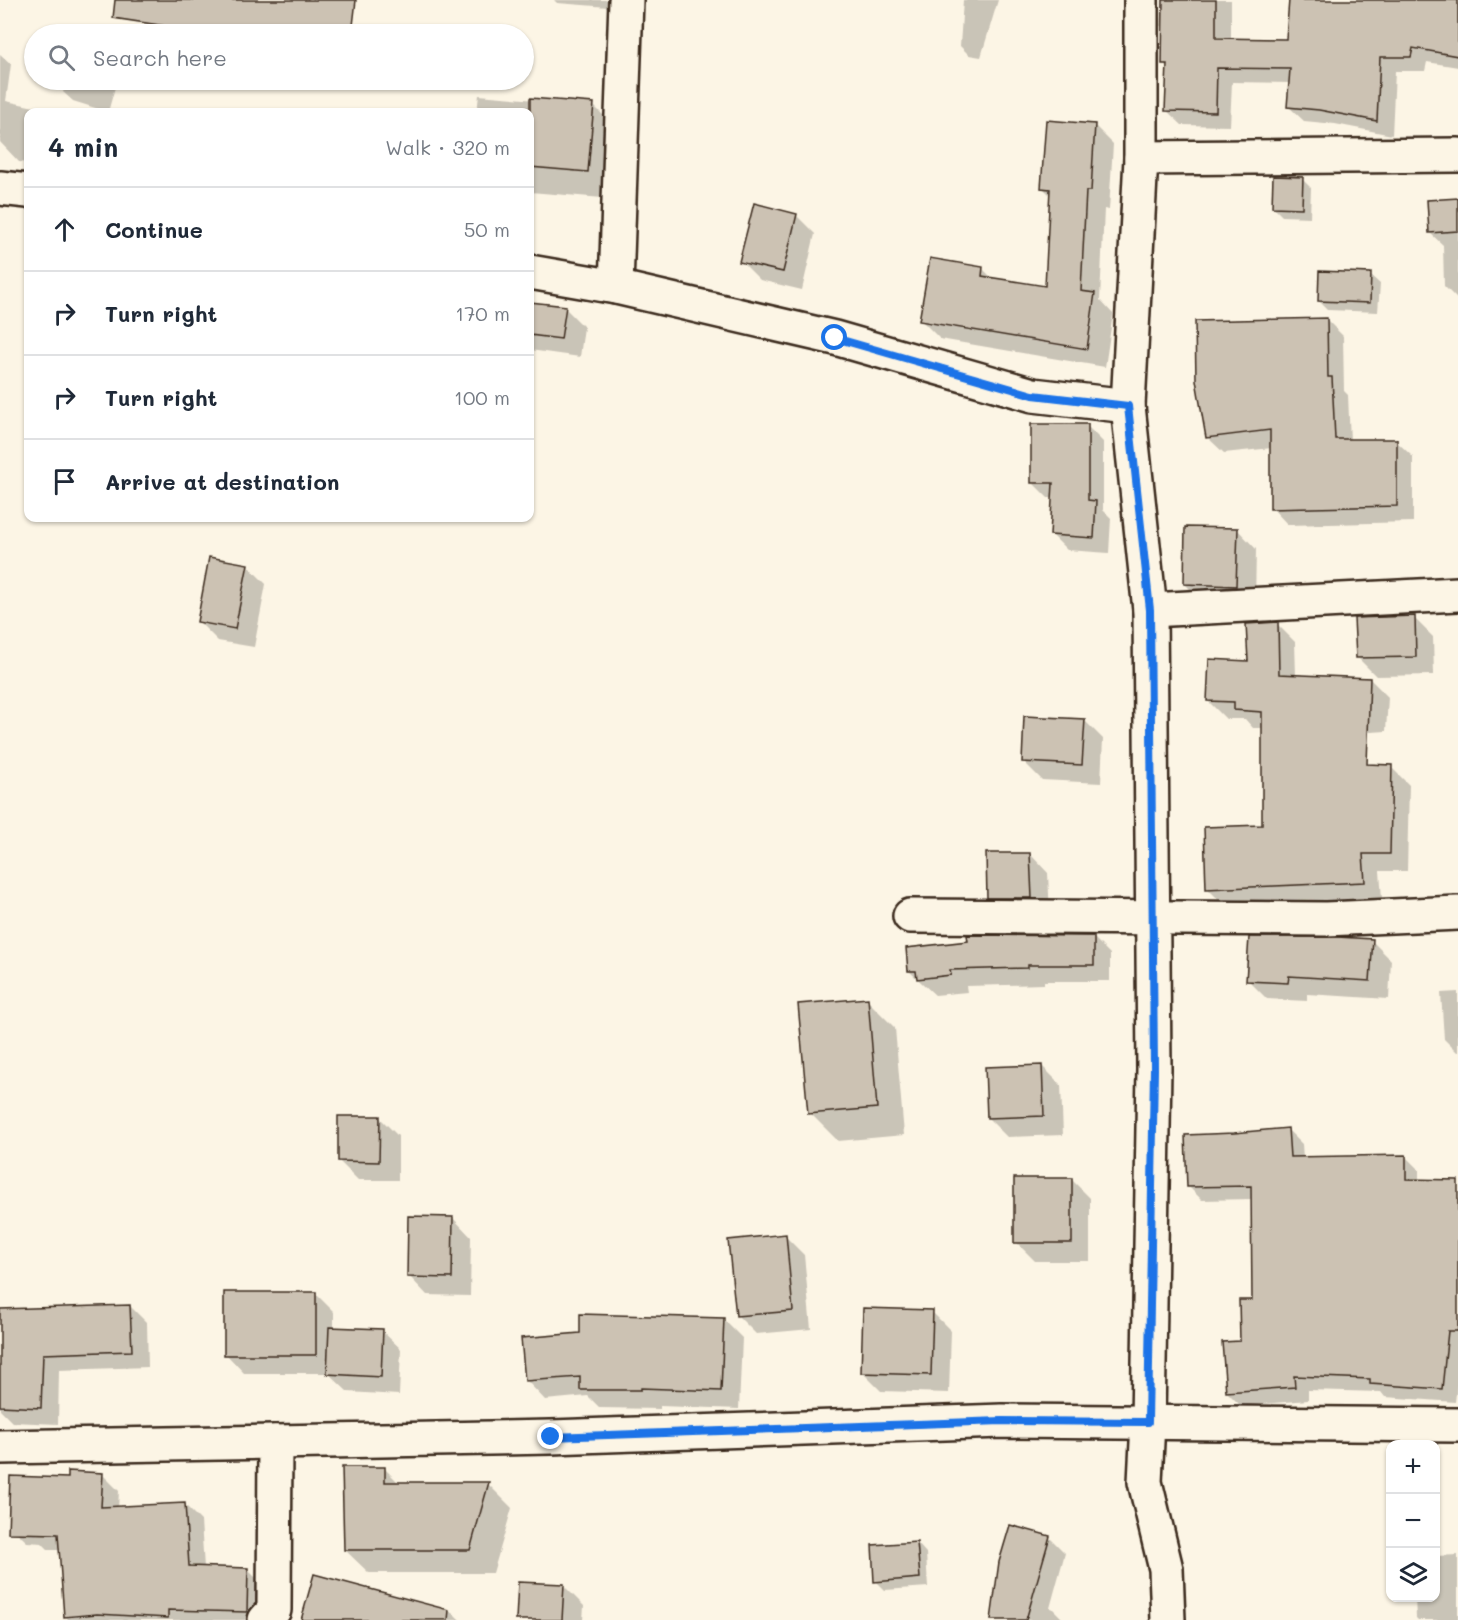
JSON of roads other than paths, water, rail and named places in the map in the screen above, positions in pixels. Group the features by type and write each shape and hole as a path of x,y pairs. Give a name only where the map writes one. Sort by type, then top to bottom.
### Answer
{"street":[{"path":"616,287 626,0"},
{"path":"1141,0 1141,158 1128,406 1150,610 1154,1069 1145,1482 1166,1569 1168,1620"},
{"path":"1141,158 1458,155"},
{"path":"0,188 24,191"},
{"path":"534,273 616,287 835,338 1033,395 1128,406"},
{"path":"1150,610 1458,594"},
{"path":"910,916 1326,919 1458,913"},
{"path":"0,1447 551,1437 1002,1421 1458,1425"},
{"path":"265,1620 273,1610 275,1442"}]}
